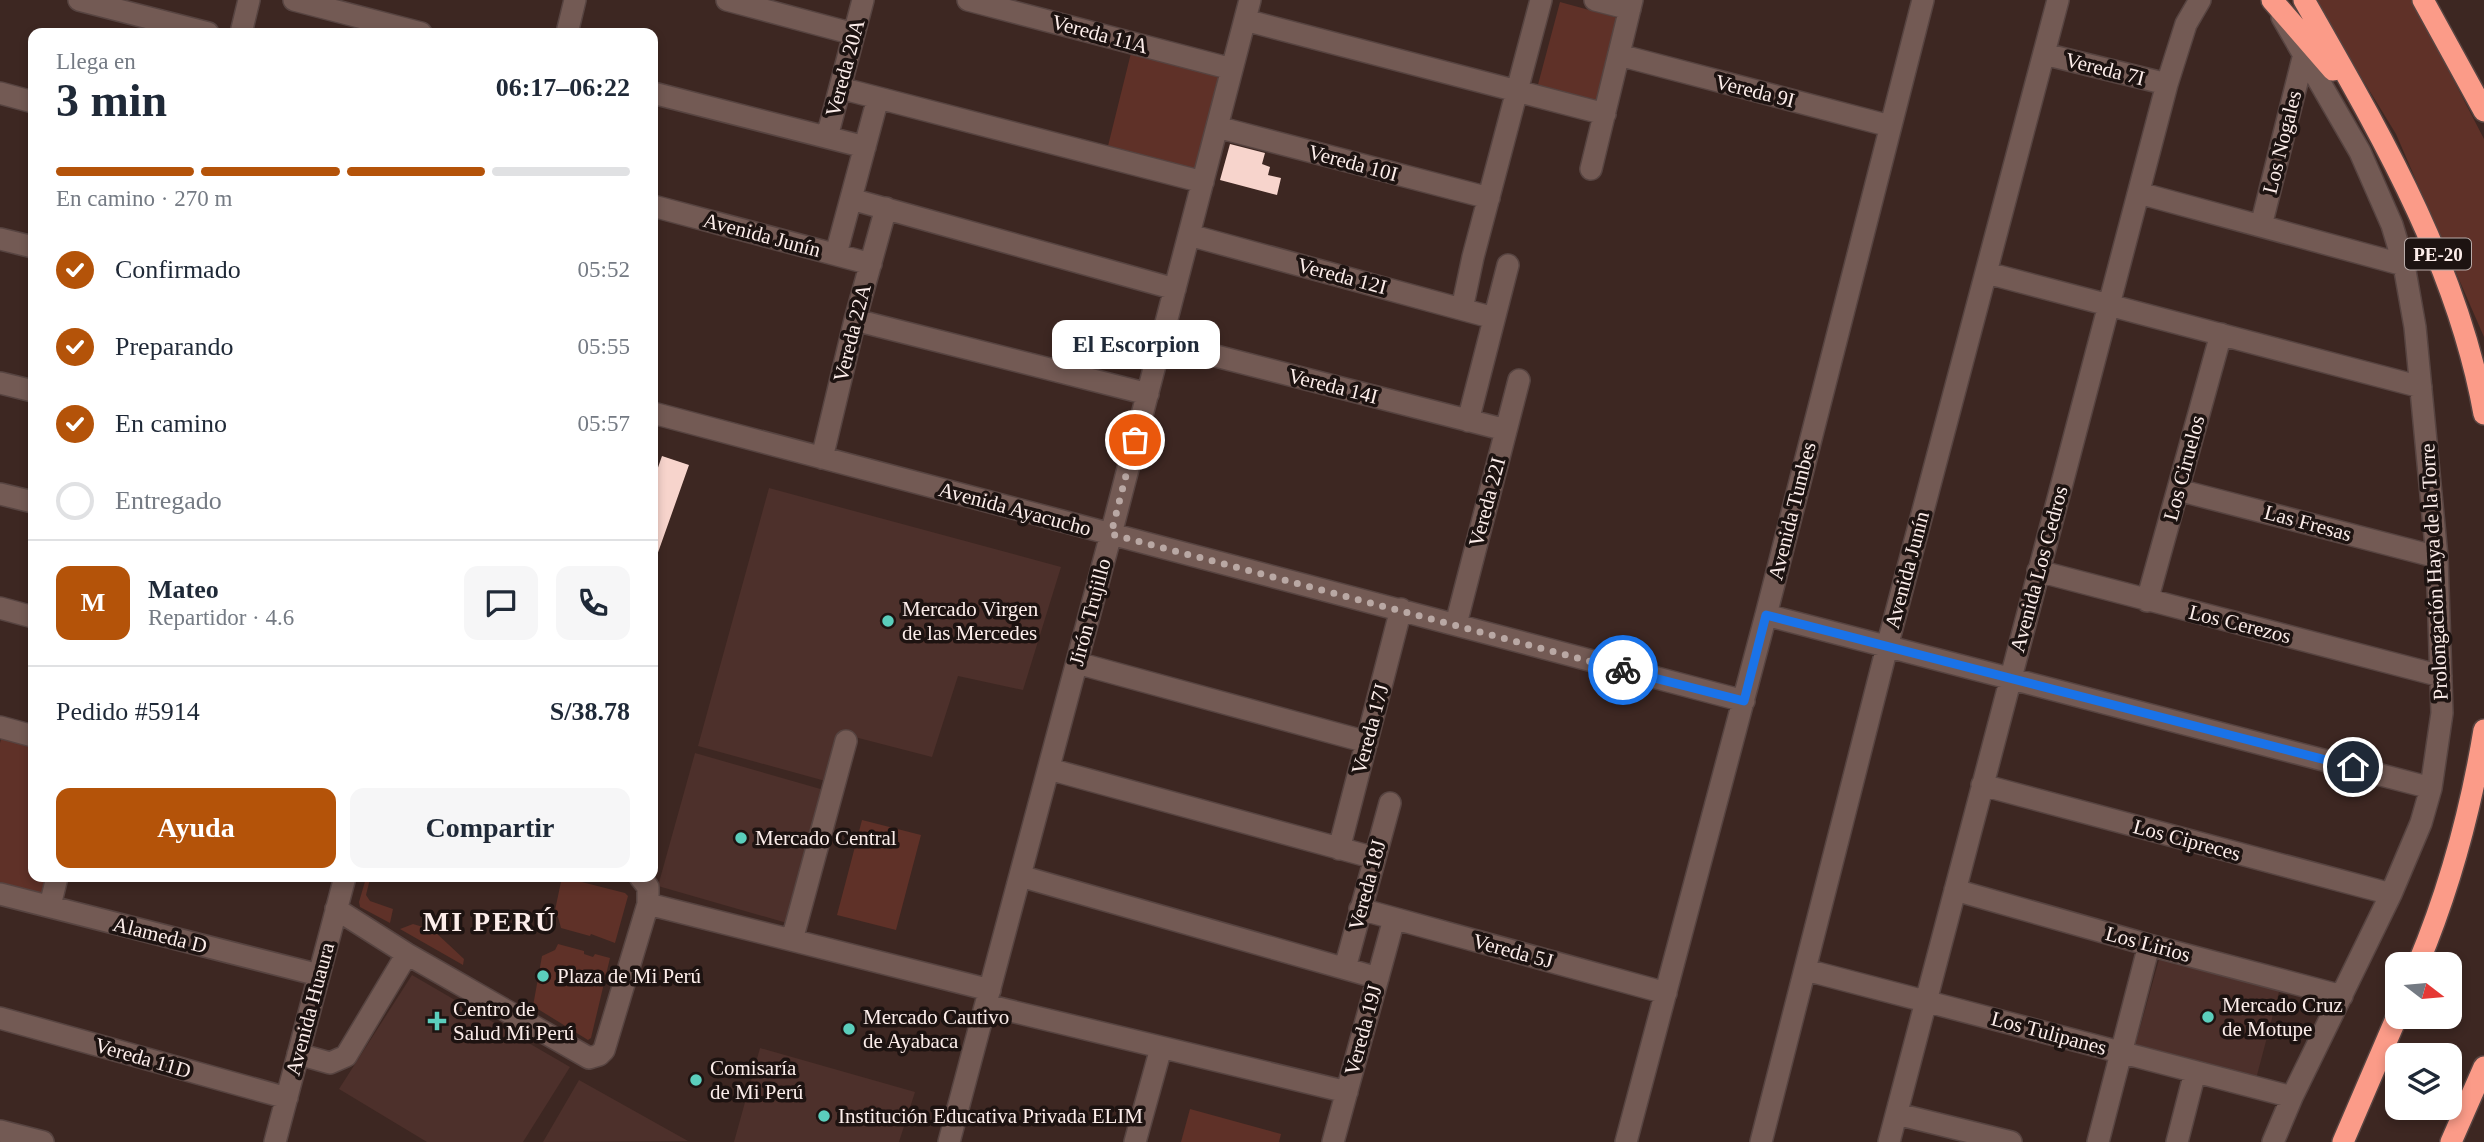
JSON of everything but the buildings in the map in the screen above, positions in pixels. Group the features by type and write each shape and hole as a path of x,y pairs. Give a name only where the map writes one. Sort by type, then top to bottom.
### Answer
{"highway":[{"path":"2272,0 2364,104"},
{"name":"PE-20","path":"2304,0 2411,193 2440,258 2477,373 2484,414"},
{"path":"2423,0 2484,111"},
{"path":"2422,952 2455,861 2484,730"},
{"path":"2343,1142 2392,1029"},
{"path":"2451,1142 2484,1067"}],"street":[{"path":"79,0 187,28"},
{"path":"242,28 250,0"},
{"path":"294,0 402,28"},
{"path":"568,28 575,0"},
{"path":"727,0 854,34"},
{"name":"Vereda 20A","path":"827,136 863,0"},
{"name":"Vereda 11A","path":"968,0 1232,69"},
{"path":"1462,309 1541,0"},
{"path":"1591,169 1631,5 1595,0"},
{"name":"Avenida Tumbes","path":"1626,1142 1744,701 1923,0"},
{"name":"Avenida Junín","path":"1761,1142 1887,647 2058,0"},
{"name":"Avenida Los Cedros","path":"1889,1142 2167,84 2186,24 2200,0"},
{"name":"Prolongación Haya de la Torre","path":"2272,0 2303,58 2360,152 2392,225 2404,265 2415,327 2437,557 2441,676 2440,734 2431,788 2421,823 2391,894 2292,1097 2273,1142"},
{"path":"1247,10 1517,91 1605,114"},
{"name":"Jirón Trujillo","path":"949,1142 1247,10"},
{"name":"Vereda 7I","path":"2044,54 2167,84"},
{"name":"Vereda 9I","path":"1619,55 1890,126"},
{"name":"Los Nogales","path":"2261,226 2303,58"},
{"path":"840,88 1203,182"},
{"path":"0,93 28,101"},
{"path":"658,94 865,147"},
{"path":"836,254 878,98"},
{"name":"Vereda 10I","path":"1217,127 1489,198"},
{"path":"2139,193 2404,265"},
{"path":"851,199 1175,289"},
{"name":"Avenida Junín","path":"658,207 870,264"},
{"name":"Vereda 22A","path":"822,458 855,320 886,208"},
{"name":"Vereda 12I","path":"1189,234 1494,318"},
{"path":"0,239 28,246"},
{"path":"1468,421 1508,265"},
{"path":"1987,273 2421,387"},
{"path":"855,320 1148,394"},
{"name":"Los Ciruelos","path":"2147,601 2221,334"},
{"name":"Vereda 14I","path":"1161,342 1506,430"},
{"name":"Vereda 22I","path":"1456,624 1519,380"},
{"path":"0,383 28,390"},
{"name":"Avenida Ayacucho","path":"658,414 1744,701"},
{"name":"Las Fresas","path":"2178,490 2437,557"},
{"path":"0,494 28,501"},
{"name":"Los Cerezos","path":"2038,571 2441,676"},
{"path":"0,608 28,616"},
{"name":"Vereda 17J","path":"1339,849 1401,609"},
{"path":"1766,615 2431,788"},
{"path":"1077,663 1367,742"},
{"path":"0,727 28,735"},
{"path":"792,940 846,741"},
{"path":"1049,769 1375,858"},
{"name":"Los Cipreces","path":"1982,785 2391,894"},
{"name":"Vereda 18J","path":"1345,968 1390,803"},
{"path":"1020,876 1378,978"},
{"path":"50,906 56,882"},
{"name":"Avenida Huaura","path":"275,1142 344,882"},
{"path":"336,909 407,954 580,1055 594,1057 604,1050 648,904 648,887 644,882"},
{"name":"Los Lirios","path":"1955,890 2342,996"},
{"name":"Alameda D","path":"0,894 319,975"},
{"path":"648,904 792,940 1161,1048 1347,1092"},
{"name":"Vereda 5J","path":"1360,909 1666,993"},
{"name":"Vereda 19J","path":"1333,1142 1394,919"},
{"path":"2098,1142 2149,945"},
{"path":"298,1054 330,1063 346,1056 407,954"},
{"name":"Los Tulipanes","path":"1806,970 2292,1097"},
{"name":"Vereda 11D","path":"0,1018 287,1098"},
{"path":"1135,1142 1161,1048"},
{"path":"2177,1142 2195,1072"},
{"path":"1896,1114 2011,1142"},
{"path":"0,1131 43,1142"}],"shaded area":[{"path":"2314,0 2412,0 2484,139 2484,337 2396,134"},
{"path":"1560,2 1622,19 1598,108 1536,92"},
{"path":"1132,49 1226,72 1198,176 1107,150"},
{"name":"Mercado Virgen de las Mercedes","path":"769,488 1061,567 1023,690 958,676 932,757 843,734 829,782 698,746"},
{"path":"2,736 28,744 28,882 48,882 43,900 0,889"},
{"name":"Mercado Central","path":"695,753 824,790 787,923 658,886"},
{"path":"862,820 921,835 896,930 837,915"},
{"path":"365,882 369,882 366,895 370,901 393,909 390,923 360,907"},
{"path":"561,882 582,882 628,896 615,943 591,934 590,936 561,928 558,917 554,915"},
{"path":"413,924 433,930 464,959 463,965 400,929"},
{"path":"558,944 584,951 584,954 593,957 595,954 610,958 591,1038 588,1040 533,1006 542,956 555,950"},
{"name":"Mercado Cruz de Motupe","path":"2160,956 2280,988 2256,1079 2135,1046"},
{"name":"Centro de Salud Mi Perú","path":"412,975 570,1067 523,1142 427,1142 339,1089"},
{"name":"Institución Educativa Privada ELIM","path":"760,1048 915,1092 899,1142 734,1142"},
{"path":"579,1080 688,1141 543,1142"},
{"path":"1190,1109 1281,1134 1279,1142 1181,1142"}],"way so far":[{"path":"1135,440 1111,534 1623,670"}],"place":[{"name":"El Escorpion","path":"1135,440"},
{"name":"Mercado Virgen de las Mercedes","path":"888,621"},
{"name":"Mercado Central","path":"741,838"},
{"name":"Plaza de Mi Perú","path":"543,976"},
{"name":"Mercado Cruz de Motupe","path":"2208,1017"},
{"name":"Centro de Salud Mi Perú","path":"437,1021"},
{"name":"Mercado Cautivo de Ayabaca","path":"849,1029"},
{"name":"Comisaría de Mi Perú","path":"696,1080"},
{"name":"Institución Educativa Privada ELIM","path":"824,1116"}],"district":[{"name":"MI PERÚ","path":"490,921"}],"route":[{"path":"1623,670 1744,701 1766,615 2353,767"}]}
